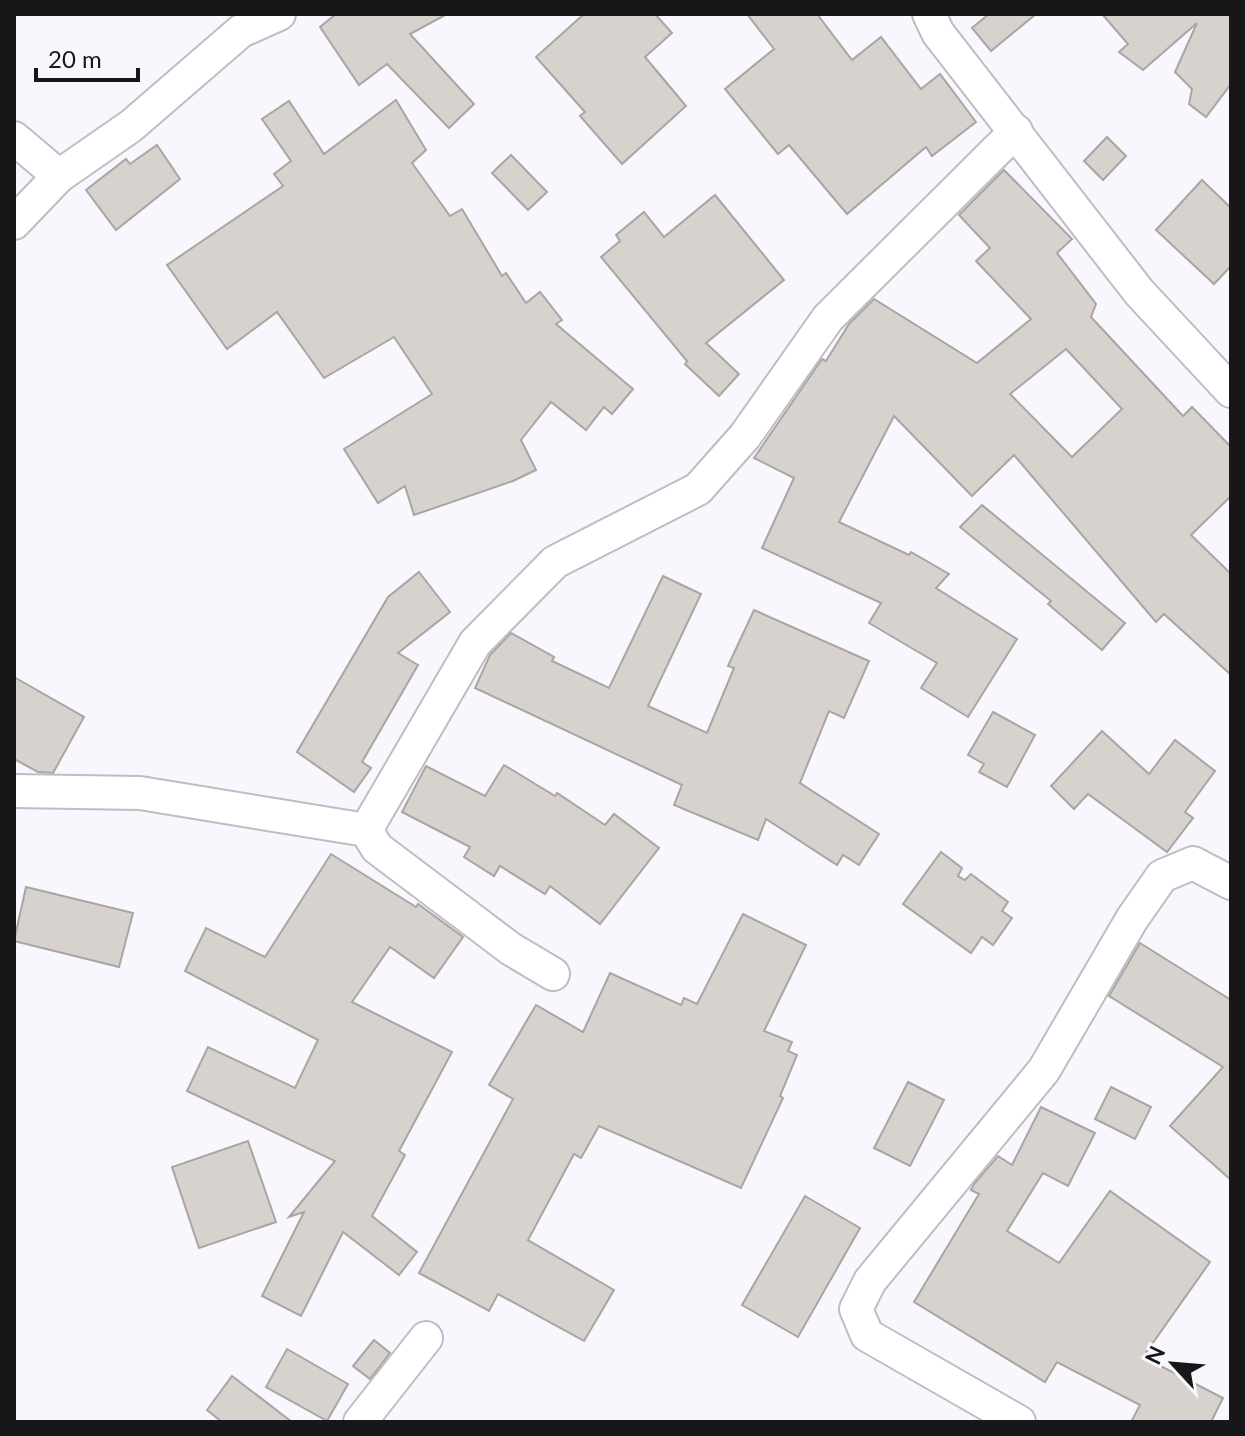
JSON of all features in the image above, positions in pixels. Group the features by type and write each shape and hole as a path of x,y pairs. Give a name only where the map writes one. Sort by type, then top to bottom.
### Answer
{"street":[{"path":"14,223 59,176 131,126 238,23 279,14"},
{"path":"929,14 938,33 1139,292 1231,391"},
{"path":"366,830 475,643 555,562 698,489 745,436 828,318 1016,131"},
{"path":"14,138 59,176"},
{"path":"14,791 140,793 366,830 390,857 511,949 553,974"},
{"path":"1019,1422 867,1335 856,1309 870,1281 1044,1070 1132,919 1162,876 1193,863 1231,883"},
{"path":"360,1422 426,1338"}],"building":[{"path":"336,14 447,14 410,34 474,104 449,128 387,64 359,85 320,27"},
{"path":"584,14 655,14 672,33 645,57 686,106 622,164 580,116 585,112 536,57"},
{"path":"747,14 817,14 852,60 881,37 921,89 940,74 976,122 932,156 926,147 847,214 789,145 778,154 725,89 774,49"},
{"path":"989,14 1036,14 991,51 972,28"},
{"path":"1102,14 1231,14 1231,84 1206,117 1189,104 1192,89 1175,72 1197,23 1143,70 1119,52 1128,44"},
{"path":"396,100 426,150 412,163 450,216 462,209 502,276 506,273 526,303 540,292 562,320 556,324 633,389 612,414 604,407 586,430 551,402 521,440 536,470 414,515 405,486 378,503 344,449 432,394 394,337 324,378 277,312 227,349 167,265 283,186 274,174 291,161 262,119 289,101 324,154"},
{"path":"1107,137 1126,156 1103,180 1084,161"},
{"path":"157,145 180,179 116,230 86,190 126,159 130,164"},
{"path":"511,155 547,192 528,210 492,173"},
{"path":"1004,170 1072,239 1057,253 1096,304 1091,317 1183,416 1192,407 1231,447 1231,496 1191,535 1231,574 1231,675 1164,614 1156,622 1014,455 972,496 894,416 839,522 909,555 911,552 949,574 936,588 1017,639 968,717 921,688 937,663 869,623 881,603 762,548 794,478 754,458 822,359 826,361 849,324 874,299 977,363 1031,319 976,261 990,248 959,215","holes":["1066,349 1122,409 1072,457 1010,394"]},
{"path":"1202,180 1231,208 1231,266 1214,284 1156,230"},
{"path":"715,195 784,280 706,343 739,374 719,396 685,364 687,361 601,257 620,241 616,235 644,212 664,237"},
{"path":"982,505 1125,623 1102,650 1048,604 1051,601 960,527"},
{"path":"419,572 450,612 398,653 418,665 362,762 371,768 354,792 297,752 388,597"},
{"path":"663,576 701,594 648,706 707,733 734,668 728,666 754,610 869,661 844,718 829,711 800,783 879,834 859,865 843,855 837,865 766,819 758,840 674,805 682,785 475,688 490,655 511,633 554,657 552,661 609,688"},
{"path":"14,677 84,717 53,773 38,772 14,759"},
{"path":"993,712 1035,735 1007,787 979,772 984,764 968,755"},
{"path":"1102,731 1149,774 1175,740 1215,771 1185,812 1193,818 1167,852 1088,794 1074,809 1051,786"},
{"path":"504,765 555,796 557,793 605,825 614,814 659,848 600,924 550,886 545,894 500,866 494,876 464,857 470,847 402,812 426,766 485,796"},
{"path":"941,852 962,868 958,876 965,880 971,874 1008,902 1002,911 1012,918 993,945 982,937 971,953 903,904"},
{"path":"331,854 416,907 418,904 463,937 434,978 390,947 352,1002 452,1052 399,1151 405,1155 372,1216 417,1252 399,1275 343,1232 301,1316 262,1296 304,1212 289,1217 335,1161 187,1091 208,1047 295,1088 318,1040 185,971 206,928 265,957"},
{"path":"26,887 133,913 119,967 14,941"},
{"path":"743,914 806,945 764,1031 792,1042 788,1051 797,1055 780,1096 783,1098 741,1188 599,1126 581,1158 574,1154 528,1240 614,1290 584,1341 498,1294 489,1311 419,1273 513,1099 489,1085 536,1005 583,1032 610,973 681,1005 684,998 697,1004"},
{"path":"1140,943 1231,1000 1231,1180 1170,1126 1223,1067 1109,996"},
{"path":"908,1082 944,1100 910,1166 874,1148"},
{"path":"1111,1087 1151,1107 1135,1139 1095,1119"},
{"path":"1041,1107 1095,1133 1068,1186 1043,1173 1007,1231 1059,1263 1110,1191 1210,1262 1143,1357 1223,1398 1211,1422 1131,1422 1140,1405 1057,1362 1045,1382 914,1302 979,1194 971,1190 974,1184 998,1156 1012,1165"},
{"path":"248,1141 276,1222 199,1248 172,1167"},
{"path":"805,1196 860,1228 798,1337 742,1305"},
{"path":"374,1340 390,1353 370,1379 353,1366"},
{"path":"287,1349 348,1384 327,1421 266,1387"},
{"path":"232,1376 292,1422 222,1422 207,1410"}]}
